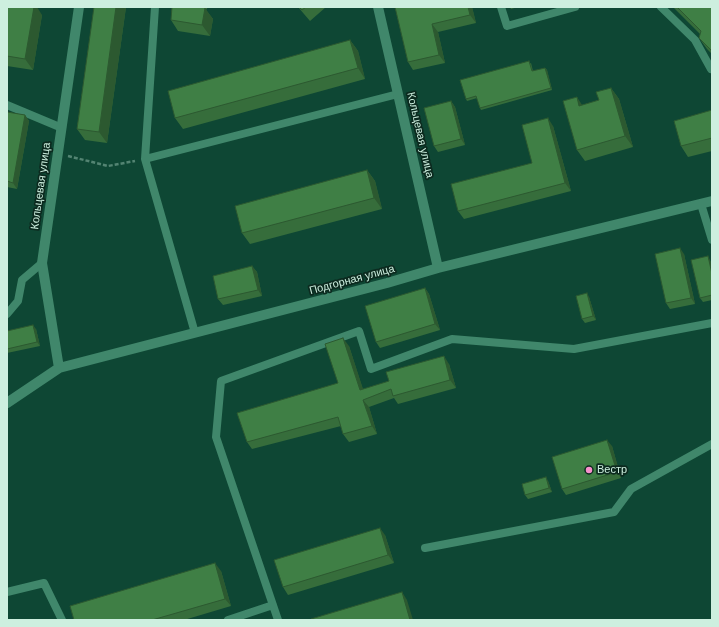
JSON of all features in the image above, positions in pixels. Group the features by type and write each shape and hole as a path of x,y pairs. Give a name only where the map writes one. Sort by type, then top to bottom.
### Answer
{"street":[{"name":"Кольцевая улица","path":"59,368 42,263 79,7"},
{"name":"Кольцевая улица","path":"378,7 438,268"},
{"name":"Подгорная улица","path":"7,403 59,368 387,283 438,268 712,201"}],"lane":[{"path":"155,7 145,159 194,333"},
{"path":"501,7 507,26 576,7"},
{"path":"661,7 695,40 711,69"},
{"path":"145,159 398,94"},
{"path":"7,106 62,128"},
{"path":"701,204 712,240"},
{"path":"7,314 18,301 22,280 42,263"},
{"path":"278,620 216,437 221,381 359,331 370,369 452,339 574,349 712,323"},
{"path":"425,548 614,512 631,489 712,444"},
{"path":"7,592 44,583 62,620"},
{"path":"228,620 273,605"}],"path":[{"path":"58,153 108,166 145,159"}],"building":[{"path":"7,7 34,7 25,59 7,56"},
{"path":"94,7 116,7 99,132 77,129"},
{"path":"172,7 205,8 202,25 171,20"},
{"path":"299,7 306,7 302,10"},
{"path":"395,7 468,7 470,15 432,24 439,55 408,62"},
{"path":"677,7 712,7 712,51 699,38 701,31"},
{"path":"350,40 358,68 175,118 168,91"},
{"path":"529,61 532,71 545,68 551,88 480,108 476,96 466,99 460,80"},
{"path":"611,88 625,136 577,150 563,101 577,97 579,106 599,100 596,92"},
{"path":"451,101 461,139 434,146 424,108"},
{"path":"712,110 712,138 681,146 674,121"},
{"path":"7,112 25,115 13,183 7,181"},
{"path":"548,118 565,183 458,211 451,184 532,163 522,125"},
{"path":"367,170 374,198 242,233 235,206"},
{"path":"680,248 691,298 666,303 655,254"},
{"path":"708,256 712,274 712,295 700,298 691,260"},
{"path":"252,266 258,290 218,299 213,276"},
{"path":"425,288 435,324 376,342 365,306"},
{"path":"587,293 593,316 582,319 576,296"},
{"path":"33,325 37,342 7,349 7,331"},
{"path":"343,338 360,390 389,381 386,372 444,356 450,380 393,396 391,389 363,400 372,426 343,434 338,417 247,442 237,413 338,383 325,344"},
{"name":"Вестр","path":"607,440 617,472 562,489 552,457"},
{"path":"546,477 549,488 525,495 522,484"},
{"path":"380,528 388,555 283,587 274,560"},
{"path":"215,563 225,599 152,620 74,620 70,606"},
{"path":"402,592 410,620 311,620 311,619"}],"place":[{"name":"Вестр","path":"589,470"}]}
